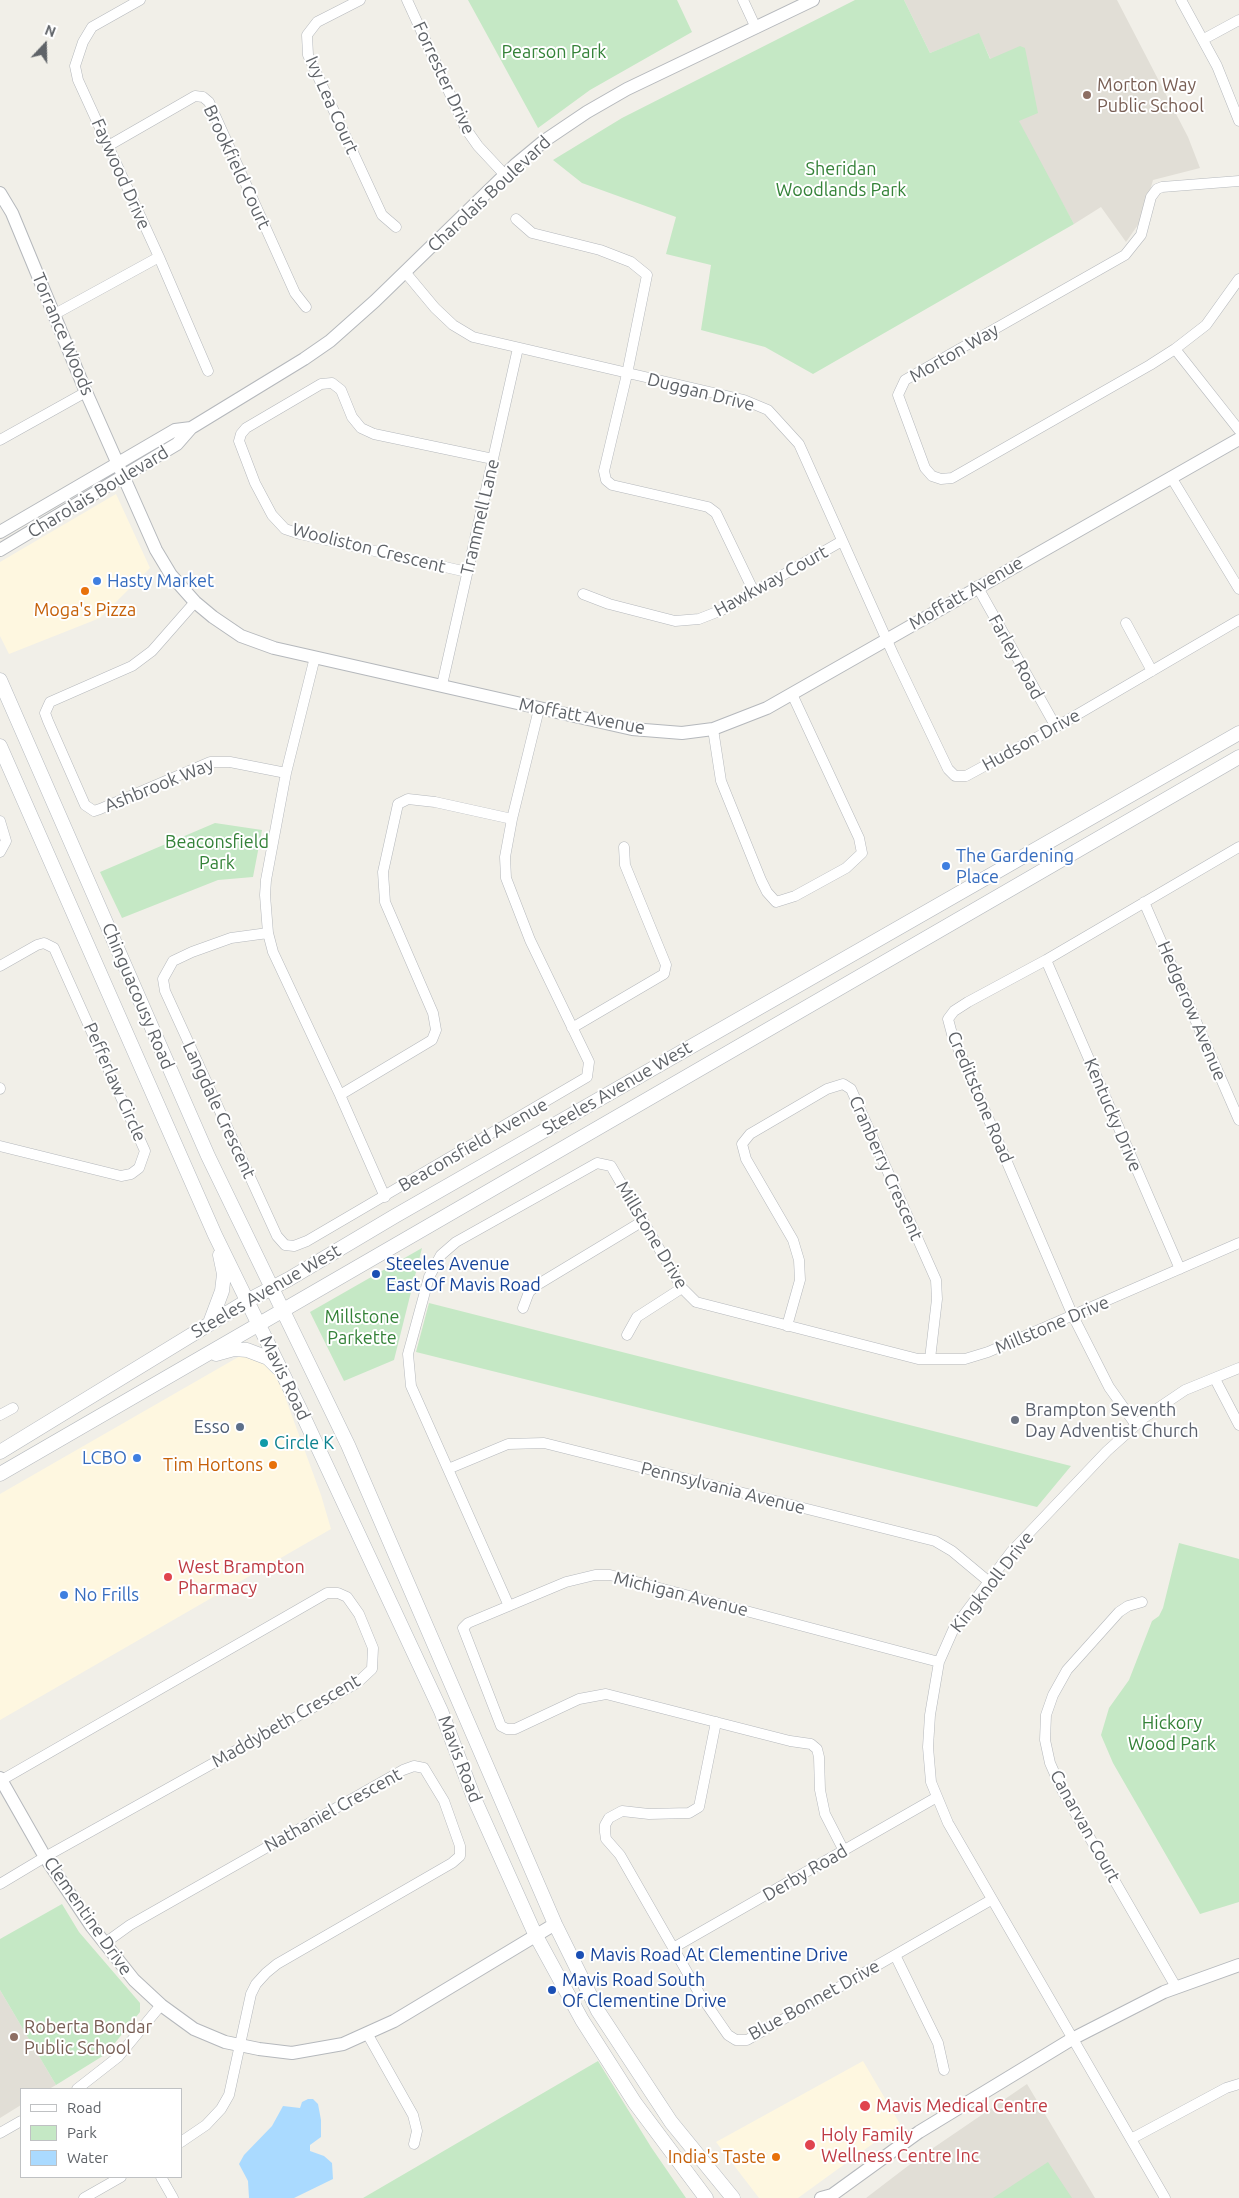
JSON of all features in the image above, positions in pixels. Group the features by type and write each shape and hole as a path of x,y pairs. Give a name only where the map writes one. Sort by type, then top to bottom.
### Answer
{"main road":[{"name":"Chinguacousy Road","path":"0,680 196,1130 282,1310"},
{"name":"Steeles Avenue West","path":"0,1452 210,1323 1239,733"},
{"name":"Chinguacousy Road","path":"0,746 215,1235 248,1301"},
{"name":"Steeles Avenue West","path":"0,1474 1239,757"},
{"path":"210,1323 221,1297 224,1274 215,1235"},
{"name":"Mavis Road","path":"248,1301 441,1711 474,1798 535,1934 582,2020 635,2104 706,2198"},
{"name":"Mavis Road","path":"282,1310 348,1444 555,1924 598,2010 671,2122 733,2198"},
{"path":"196,1360 234,1349 247,1350 268,1358 284,1376"},
{"path":"441,1711 460,1703"}],"street":[{"name":"Faywood Drive","path":"140,0 92,27 83,42 75,66 78,80 159,257 208,371"},
{"name":"Ivy Lea Court","path":"360,0 317,22 307,35 308,55 382,215 396,227"},
{"name":"Forrester Drive","path":"407,0 466,128 478,146 505,175"},
{"path":"743,0 756,28"},
{"name":"Charolais Boulevard","path":"0,550 177,444 191,428 330,341 405,272 505,175 544,141 587,112 627,89 813,0"},
{"path":"1182,0 1204,39 1239,121"},
{"path":"1204,39 1239,20"},
{"name":"Brookfield Court","path":"108,146 195,96 203,97 209,102 295,293 306,307"},
{"name":"Morton Way","path":"1239,180 1157,189 1151,197 1141,236 1125,255 905,380 898,396 925,468 932,476 941,480 952,478 1175,349 1206,325 1239,279"},
{"name":"Torrance Woods","path":"0,192 12,213 86,392 125,476"},
{"path":"516,220 532,233 600,250 631,262 647,275 627,374 604,471 606,480 612,485 708,507 716,513 754,592"},
{"path":"55,314 159,257"},
{"name":"Duggan Drive","path":"405,272 435,308 454,325 473,337 744,400 768,410 799,444 887,639"},
{"name":"Trammell Lane","path":"442,685 518,348"},
{"path":"1175,349 1239,430"},
{"name":"Wooliston Crescent","path":"467,572 285,529 272,515 256,483 239,441 241,434 246,428 321,384 332,383 341,390 352,417 361,428 374,434 493,459"},
{"path":"0,440 86,392"},
{"name":"Charolais Boulevard","path":"0,532 43,509 118,462 175,430 191,428"},
{"name":"Moffatt Avenue","path":"125,476 156,550 172,575 195,602 241,636 274,648 442,685 539,709 632,729 682,733 713,729 767,708 977,586 1239,439"},
{"path":"1171,477 1239,589"},
{"name":"Hawkway Court","path":"583,594 609,604 675,621 699,619 722,610 842,541"},
{"name":"Farley Road","path":"977,586 1056,727"},
{"name":"Ashbrook Way","path":"195,602 152,651 132,666 50,702 45,713 85,804 94,811 100,809 210,762 230,762 286,773"},
{"name":"Hudson Drive","path":"887,639 948,769 955,776 966,776 1056,727 1239,620"},
{"path":"1126,623 1152,671"},
{"name":"Beaconsfield Avenue","path":"315,657 286,773 266,880 265,895 268,933 273,952 340,1095 384,1197 587,1077 589,1062 530,940 506,878 506,857 512,820 539,709"},
{"path":"713,729 721,781 761,880 776,902 795,896 846,868 862,853 859,838 792,694"},
{"path":"340,1095 432,1040 436,1030 433,1013 385,902 383,872 398,804 408,799 435,802 512,820"},
{"path":"0,821 6,841 0,852"},
{"name":"Creditstone Road","path":"1136,1425 1109,1387 1073,1316 948,1023 950,1015 968,1002 1046,960 1239,846"},
{"path":"572,1028 664,974 666,965 626,865 624,847"},
{"name":"Hedgerow Avenue","path":"1144,902 1239,1120"},
{"name":"Langdale Crescent","path":"268,933 232,938 173,962 163,979 165,991 277,1236 284,1245 294,1246 307,1241 384,1197"},
{"name":"Pefferlaw Circle","path":"0,966 37,945 44,943 54,948 145,1151 139,1168 131,1174 121,1176 0,1146"},
{"name":"Kentucky Drive","path":"1046,960 1180,1269"},
{"name":"Cranberry Crescent","path":"787,1326 797,1293 799,1260 793,1240 746,1159 742,1144 750,1134 817,1094 843,1084 851,1089 936,1280 936,1307 930,1359"},
{"name":"Millstone Drive","path":"509,1606 411,1386 408,1354 429,1277 441,1255 456,1242 597,1163 611,1166 682,1288 696,1302 897,1354 930,1359 965,1359 988,1352 1239,1243"},
{"path":"523,1308 530,1292 547,1278 643,1221"},
{"path":"627,1335 637,1317 682,1288"},
{"name":"Kingknoll Drive","path":"1165,2198 960,1846 937,1797 930,1775 928,1747 933,1685 939,1662 954,1628 988,1581 1011,1552 1107,1451 1136,1425 1169,1400 1239,1368"},
{"path":"1215,1379 1239,1425"},
{"path":"0,1415 13,1408"},
{"name":"Pennsylvania Avenue","path":"448,1469 508,1444 544,1442 935,1541 952,1551 988,1581"},
{"name":"Michigan Avenue","path":"844,1851 823,1806 817,1749 811,1744 790,1742 606,1694 579,1699 514,1729 501,1726 463,1628 468,1623 581,1578 595,1575 616,1576 629,1582 939,1662"},
{"name":"Maddybeth Crescent","path":"0,1780 327,1593 338,1593 347,1597 359,1614 373,1648 374,1662 372,1668 357,1683 45,1857"},
{"name":"Canarvan Court","path":"1142,1602 1128,1606 1119,1612 1067,1670 1053,1695 1046,1715 1045,1740 1050,1763 1061,1788 1176,1987"},
{"name":"Blue Bonnet Drive","path":"716,1722 699,1807 689,1813 649,1814 622,1811 609,1818 605,1824 606,1839 620,1855 673,1948 728,2035 736,2040 747,2040 991,1900"},
{"name":"Nathaniel Crescent","path":"105,1943 130,1925 403,1770 414,1766 424,1768 444,1801 460,1846 460,1856 452,1863 277,1964 256,1984 251,1994 238,2045"},
{"name":"Clementine Drive","path":"0,1780 45,1857 105,1943 134,1980 161,2005 194,2028 238,2045 292,2053 343,2044 368,2035 535,1934 555,1924"},
{"name":"Derby Road","path":"673,1948 937,1797"},
{"path":"0,1884 45,1857"},
{"path":"895,1955 938,2043 944,2070"},
{"path":"828,2197 919,2132 1072,2039 1176,1987 1239,1965"},
{"path":"78,2088 118,2057 161,2005"},
{"path":"368,2035 413,2115 417,2131 414,2144"},
{"path":"182,2141 206,2125 221,2110 229,2095 238,2045"},
{"path":"1131,2139 1226,2088 1239,2084"},
{"path":"0,2133 20,2122"},
{"path":"84,2198 119,2178"},
{"path":"162,2178 173,2198"}],"shaded area":[{"name":"Morton Way Public School","path":"904,0 1117,0 1188,137 1200,168 1153,180 1142,219 1126,242 1101,207 1074,224 1029,144 979,34 930,53"},
{"path":"116,494 150,568 100,618 9,654 0,636 0,562"},
{"path":"254,1348 270,1356 321,1495 331,1529 0,1720 0,1494"},
{"name":"Roberta Bondar Public School","path":"0,1990 56,2085 51,2088 20,2088 20,2106 0,2118"},
{"path":"863,2061 900,2124 798,2198 759,2198 716,2142"},
{"path":"1027,2084 1095,2198 866,2198 917,2159"}],"green space":[{"name":"Pearson Park","path":"468,0 677,0 692,32 590,90 538,128"},
{"name":"Sheridan Woodlands Park","path":"855,0 904,0 930,53 979,33 990,59 1020,46 1025,48 1038,113 1019,121 1074,224 813,374 765,347 701,330 711,265 666,254 676,217 582,183 553,160 622,118"},
{"name":"Beaconsfield Park","path":"215,823 262,830 253,877 218,880 122,918 100,872"},
{"name":"Millstone Parkette","path":"422,1248 394,1360 344,1381 310,1312"},
{"path":"429,1303 1071,1466 1037,1507 416,1352"},
{"name":"Hickory Wood Park","path":"1179,1543 1239,1559 1239,1902 1200,1914 1113,1763 1101,1735 1109,1708 1129,1680 1152,1621 1159,1616 1163,1608"},
{"path":"62,1904 79,1932 140,2003 140,2012 106,2054 56,2085 0,1990 0,1939"},
{"path":"598,2061 651,2147 686,2198 363,2198"},
{"path":"1048,2162 1072,2198 993,2198"}],"water":[{"path":"313,2099 318,2104 321,2120 321,2137 310,2145 310,2151 324,2156 332,2163 333,2179 294,2198 249,2198 248,2181 239,2164 244,2155 272,2126 283,2106 300,2108 302,2102"}],"place":[{"name":"Morton Way Public School","path":"1087,95"},
{"name":"Hasty Market","path":"97,581"},
{"name":"Moga's Pizza","path":"85,591"},
{"name":"The Gardening Place","path":"946,866"},
{"name":"Steeles Avenue East Of Mavis Road","path":"376,1274"},
{"name":"Brampton Seventh Day Adventist Church","path":"1015,1420"},
{"name":"Esso","path":"240,1427"},
{"name":"Circle K","path":"264,1443"},
{"name":"LCBO","path":"137,1458"},
{"name":"Tim Hortons","path":"273,1465"},
{"name":"West Brampton Pharmacy","path":"168,1577"},
{"name":"No Frills","path":"64,1595"},
{"name":"Mavis Road At Clementine Drive","path":"580,1955"},
{"name":"Mavis Road South Of Clementine Drive","path":"552,1990"},
{"name":"Roberta Bondar Public School","path":"14,2037"},
{"name":"Mavis Medical Centre","path":"865,2106"},
{"name":"Holy Family Wellness Centre Inc","path":"810,2145"},
{"name":"India's Taste","path":"776,2157"}]}
